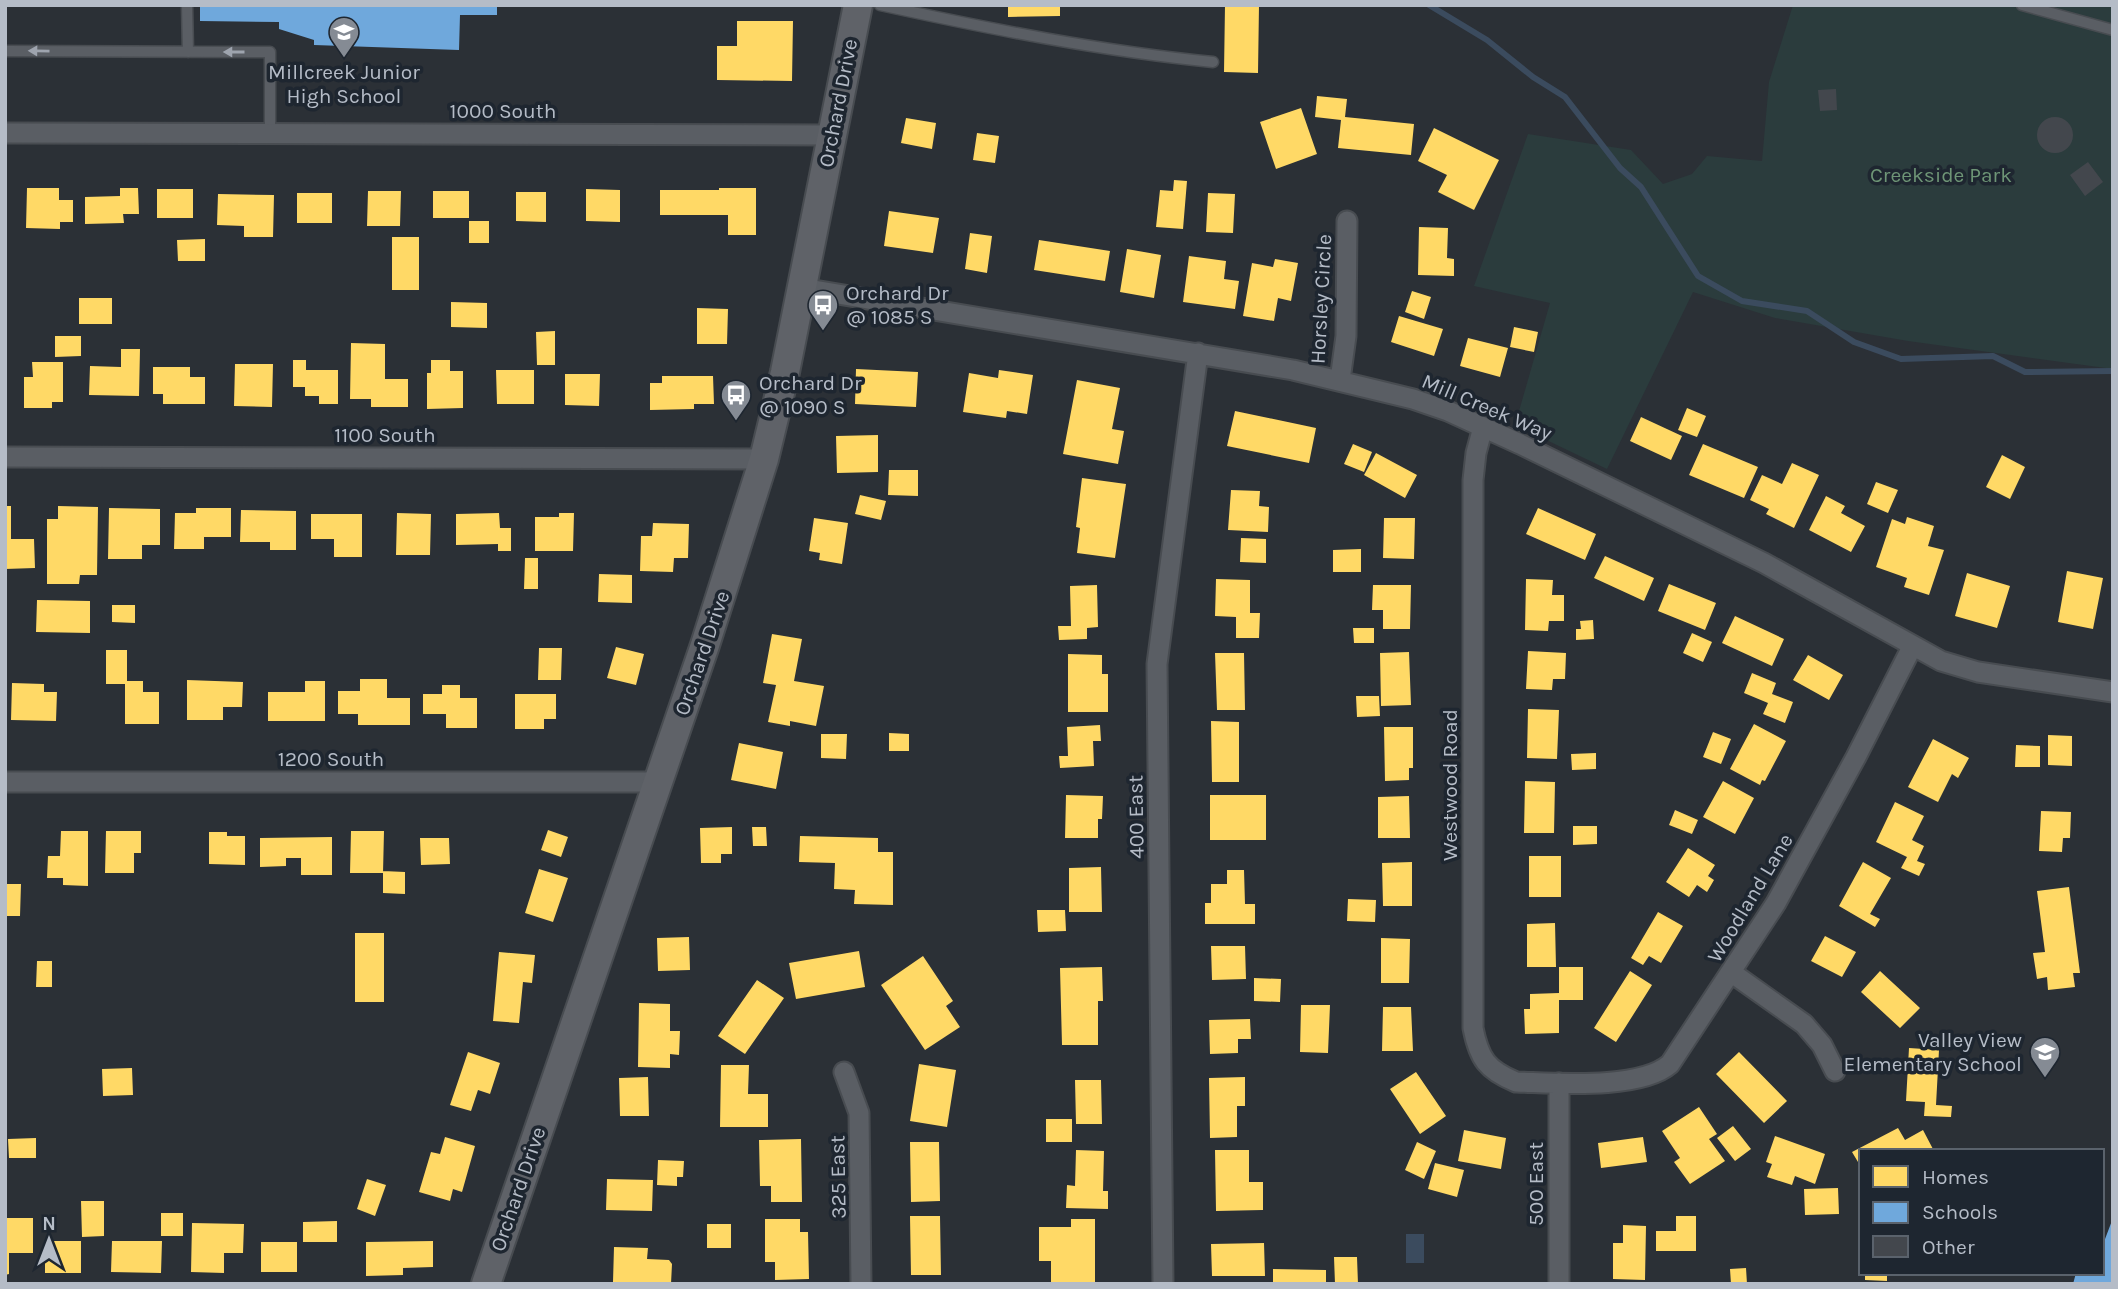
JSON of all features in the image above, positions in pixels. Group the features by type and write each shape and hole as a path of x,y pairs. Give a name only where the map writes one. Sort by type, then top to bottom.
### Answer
{"main road":[{"name":"Orchard Drive","path":"486,1284 705,645 764,459 785,372 858,5"}],"street":[{"name":"1000 South","path":"5,133 832,135"},
{"name":"Horsley Circle","path":"1340,380 1346,337 1348,221"},
{"name":"Mill Creek Way","path":"802,288 1198,353 1340,380 1413,399 1483,427 1764,563 1941,661 1968,670 2113,692"},
{"name":"400 East","path":"1163,1284 1157,664 1198,353"},
{"name":"Westwood Road","path":"1483,427 1473,480 1473,1028 1477,1046 1485,1062 1499,1075 1516,1082 1559,1083"},
{"name":"1100 South","path":"5,457 764,459"},
{"name":"Woodland Lane","path":"1559,1083 1631,1081 1662,1072 1677,1057 1776,903 1912,647"},
{"name":"1200 South","path":"5,782 657,782"},
{"path":"1732,973 1804,1024 1822,1045 1835,1071"},
{"name":"325 East","path":"844,1072 859,1113 861,1284"},
{"name":"500 East","path":"1559,1083 1559,1284"}],"lane":[{"path":"187,5 188,52"},
{"path":"880,5 1035,38 1156,57 1213,62"},
{"path":"2022,5 2113,30"},
{"path":"5,51 270,52 270,133"}],"green space":[{"name":"Creekside Park","path":"1793,5 2113,5 2113,369 1908,341 1775,318 1693,292 1607,469 1515,425 1550,303 1474,286 1528,134 1631,150 1663,184 1692,174 1707,156 1762,161 1769,82"}],"water":[{"path":"1406,1234 1424,1234 1424,1263 1406,1263"}],"building: Homes":[{"path":"1008,5 1060,5 1060,16 1008,17"},
{"path":"1225,5 1259,5 1258,73 1224,72"},
{"path":"737,21 793,21 792,81 717,80 717,46 737,46"},
{"path":"1317,96 1347,99 1345,117 1414,124 1411,155 1338,148 1341,120 1315,117"},
{"path":"1301,108 1317,154 1276,169 1260,122"},
{"path":"906,118 936,123 932,149 901,143"},
{"path":"1434,128 1499,160 1474,210 1438,192 1447,175 1418,161"},
{"path":"977,133 999,136 995,163 973,160"},
{"path":"1174,180 1187,181 1183,229 1156,227 1160,190 1173,191"},
{"path":"27,188 59,188 59,200 73,200 73,222 60,222 60,229 26,228"},
{"path":"120,188 138,188 139,214 123,214 124,223 85,224 85,197 120,196"},
{"path":"756,188 756,235 728,235 728,215 660,215 660,190"},
{"path":"157,189 193,189 193,218 157,218"},
{"path":"586,189 620,190 620,222 586,221"},
{"path":"368,191 401,191 400,226 367,226"},
{"path":"433,191 469,191 469,218 433,218"},
{"path":"516,192 546,192 546,222 516,221"},
{"path":"297,193 332,193 332,223 297,223"},
{"path":"1208,193 1235,194 1233,233 1206,232"},
{"path":"218,194 274,195 273,237 244,237 244,226 217,225"},
{"path":"889,211 939,218 933,253 884,246"},
{"path":"469,221 489,221 489,243 469,243"},
{"path":"1419,227 1448,228 1447,258 1454,259 1454,276 1418,275"},
{"path":"970,233 992,236 987,273 965,269"},
{"path":"392,237 419,237 419,290 392,290"},
{"path":"205,239 205,261 178,261 177,240"},
{"path":"1039,240 1110,251 1105,281 1034,270"},
{"path":"1127,249 1161,255 1154,298 1120,292"},
{"path":"1189,256 1226,261 1224,279 1239,281 1235,309 1183,302"},
{"path":"1275,259 1298,263 1291,301 1278,298 1274,321 1243,316 1252,263 1273,267"},
{"path":"1412,291 1431,297 1424,319 1405,312"},
{"path":"79,298 112,298 112,324 79,324"},
{"path":"451,302 487,303 487,328 451,327"},
{"path":"697,308 728,309 727,344 697,344"},
{"path":"1399,316 1443,329 1434,356 1391,342"},
{"path":"1514,327 1538,332 1534,352 1510,347"},
{"path":"555,331 555,365 537,365 536,332"},
{"path":"55,336 81,336 81,356 55,357"},
{"path":"1468,338 1508,348 1500,377 1460,366"},
{"path":"351,343 385,344 385,379 408,379 408,407 371,407 371,399 350,399"},
{"path":"121,349 140,349 139,396 89,395 90,366 121,367"},
{"path":"293,360 306,360 306,370 338,370 338,404 319,404 319,396 305,396 305,387 293,387"},
{"path":"431,360 450,360 450,371 463,371 463,408 427,409 427,373 431,373"},
{"path":"32,362 63,362 63,402 52,402 52,408 24,408 24,377 33,377"},
{"path":"235,364 273,364 272,407 234,406"},
{"path":"153,367 190,367 190,377 205,377 205,404 163,404 163,394 153,394"},
{"path":"856,369 918,372 916,407 855,404"},
{"path":"496,370 534,370 534,404 497,404"},
{"path":"999,370 1033,375 1027,414 1007,411 1006,418 963,412 969,373 998,378"},
{"path":"565,374 600,374 599,406 565,405"},
{"path":"662,376 713,376 714,404 694,404 694,409 650,410 650,383 662,383"},
{"path":"1077,380 1120,388 1112,429 1124,431 1118,464 1063,454"},
{"path":"1687,408 1706,416 1697,437 1678,430"},
{"path":"1235,411 1316,428 1309,463 1227,446"},
{"path":"1641,417 1682,436 1671,460 1630,441"},
{"path":"878,435 878,472 837,473 836,436"},
{"path":"1353,444 1372,452 1364,472 1344,464"},
{"path":"1703,444 1758,467 1744,498 1689,475"},
{"path":"1376,453 1417,475 1405,498 1364,475"},
{"path":"2002,455 2025,467 2010,499 1986,487"},
{"path":"1792,463 1819,475 1794,528 1766,514 1769,509 1750,500 1762,475 1782,484"},
{"path":"889,470 918,470 918,496 888,495"},
{"path":"1082,478 1126,484 1115,558 1077,553 1080,528 1076,527"},
{"path":"1876,482 1898,490 1888,513 1867,504"},
{"path":"1231,490 1260,491 1259,506 1269,507 1268,532 1228,530"},
{"path":"860,495 886,501 881,520 855,514"},
{"path":"1826,496 1845,506 1841,513 1865,526 1851,552 1809,530"},
{"path":"5,506 11,506 11,539 34,539 35,568 5,569"},
{"path":"58,506 98,507 97,575 80,575 79,584 47,584 47,519 58,519"},
{"path":"109,508 160,509 160,545 142,545 142,559 108,559"},
{"path":"196,508 231,508 231,537 204,537 204,549 174,549 175,513 196,513"},
{"path":"1538,508 1596,534 1585,560 1526,534"},
{"path":"241,510 296,511 296,550 270,550 270,542 240,542"},
{"path":"397,513 431,514 430,555 396,555"},
{"path":"499,513 500,528 511,528 511,551 498,551 498,544 456,545 456,514"},
{"path":"559,513 574,513 573,551 535,551 535,517 559,517"},
{"path":"311,514 362,514 362,557 334,557 334,539 311,539"},
{"path":"1907,517 1934,526 1928,546 1944,550 1929,595 1904,587 1907,578 1876,567 1892,519 1905,524"},
{"path":"814,518 848,523 842,564 819,560 820,553 809,551"},
{"path":"1384,518 1415,518 1414,559 1383,558"},
{"path":"653,523 689,524 688,558 674,558 673,572 640,571 641,536 652,536"},
{"path":"1241,538 1266,539 1266,563 1240,562"},
{"path":"1361,549 1361,572 1333,572 1333,550"},
{"path":"1605,556 1654,578 1644,601 1594,578"},
{"path":"525,558 538,558 538,589 524,589"},
{"path":"2067,571 2103,578 2093,629 2058,622"},
{"path":"1967,573 2010,586 1997,628 1955,616"},
{"path":"599,574 632,575 632,603 598,602"},
{"path":"1216,579 1250,580 1250,613 1260,613 1259,638 1236,638 1236,617 1215,616"},
{"path":"1526,579 1553,580 1552,595 1564,595 1564,621 1549,621 1548,631 1525,630"},
{"path":"1669,584 1716,603 1705,630 1658,611"},
{"path":"1097,585 1098,627 1087,628 1087,639 1059,640 1058,626 1071,626 1070,586"},
{"path":"1373,585 1411,585 1410,629 1383,629 1383,610 1372,610"},
{"path":"37,600 90,601 90,633 36,632"},
{"path":"112,605 135,605 135,623 112,622"},
{"path":"1735,616 1784,639 1772,666 1722,643"},
{"path":"1593,620 1594,639 1576,640 1576,629 1581,629 1580,621"},
{"path":"1353,628 1374,628 1374,643 1354,643"},
{"path":"1692,633 1712,642 1703,662 1683,653"},
{"path":"772,634 802,639 794,681 824,686 816,726 790,721 790,726 768,722 776,685 763,683"},
{"path":"616,647 644,654 636,685 607,678"},
{"path":"539,648 562,648 561,680 538,680"},
{"path":"106,650 127,650 127,681 143,681 143,692 159,692 159,724 125,724 125,684 106,684"},
{"path":"1528,651 1566,653 1565,679 1553,679 1552,690 1526,689"},
{"path":"1409,652 1411,705 1381,706 1380,653"},
{"path":"1215,653 1244,653 1245,710 1217,710"},
{"path":"1068,654 1102,655 1102,674 1108,674 1108,712 1068,712"},
{"path":"1808,655 1843,675 1829,700 1793,680"},
{"path":"1752,673 1776,683 1772,694 1793,702 1785,723 1763,714 1768,703 1744,693"},
{"path":"360,679 387,679 387,698 410,698 410,725 358,725 358,714 338,714 338,691 360,691"},
{"path":"187,680 243,682 242,707 223,707 223,720 187,720"},
{"path":"305,681 325,681 325,721 268,721 268,692 305,692"},
{"path":"12,683 44,684 44,692 57,692 56,721 11,720"},
{"path":"442,685 460,685 460,698 477,698 477,728 446,728 446,714 423,714 423,694 442,694"},
{"path":"515,694 556,694 556,719 544,719 544,729 515,729"},
{"path":"1356,696 1379,696 1380,716 1357,717"},
{"path":"1528,709 1559,710 1557,759 1527,758"},
{"path":"1211,721 1239,722 1239,782 1212,782"},
{"path":"1754,724 1786,741 1765,781 1762,780 1760,785 1730,769"},
{"path":"1100,725 1101,741 1093,741 1094,766 1060,768 1059,756 1068,756 1067,727"},
{"path":"1384,727 1413,727 1413,768 1409,768 1409,780 1385,781"},
{"path":"1713,732 1731,739 1721,764 1703,757"},
{"path":"889,733 909,734 909,751 889,751"},
{"path":"821,734 847,734 846,759 821,758"},
{"path":"2048,735 2072,736 2072,766 2048,765"},
{"path":"1933,739 1969,758 1958,778 1952,774 1938,802 1908,787"},
{"path":"739,743 783,752 776,789 731,780"},
{"path":"2016,745 2040,746 2040,767 2015,767"},
{"path":"1596,753 1596,769 1572,770 1571,754"},
{"path":"1525,781 1555,782 1554,833 1524,833"},
{"path":"1723,781 1754,798 1735,834 1703,817"},
{"path":"1066,795 1103,796 1102,819 1098,819 1098,838 1065,838"},
{"path":"1210,795 1266,795 1266,840 1210,840"},
{"path":"1409,796 1410,838 1378,838 1378,797"},
{"path":"1895,802 1924,816 1912,840 1924,846 1917,861 1925,864 1919,876 1901,868 1907,857 1876,842"},
{"path":"1675,810 1698,820 1692,834 1669,825"},
{"path":"2041,811 2071,812 2070,838 2063,838 2062,852 2039,851"},
{"path":"1573,826 1597,826 1597,844 1573,845"},
{"path":"732,827 732,854 721,854 721,863 701,863 700,828"},
{"path":"752,827 766,827 767,846 753,846"},
{"path":"548,830 568,837 561,857 541,850"},
{"path":"61,831 88,831 88,886 63,885 63,878 47,878 48,856 60,856"},
{"path":"106,831 141,831 141,853 134,853 134,873 105,873"},
{"path":"351,831 384,831 383,873 350,873"},
{"path":"209,832 245,836 245,865 209,864"},
{"path":"800,836 878,838 878,852 893,852 893,905 854,904 855,890 834,889 835,863 799,862"},
{"path":"332,837 332,875 301,875 301,858 286,858 286,866 260,867 260,838"},
{"path":"420,838 449,838 450,864 421,865"},
{"path":"1688,848 1715,865 1708,876 1714,880 1707,892 1697,885 1689,897 1666,882"},
{"path":"1529,856 1561,856 1561,897 1529,897"},
{"path":"1412,862 1412,906 1383,906 1382,863"},
{"path":"1863,862 1891,878 1870,914 1880,919 1875,927 1839,906"},
{"path":"1101,867 1102,912 1069,912 1069,868"},
{"path":"539,869 568,878 553,922 525,913"},
{"path":"1227,870 1244,870 1245,904 1255,904 1255,924 1205,924 1205,903 1211,903 1211,884 1227,884"},
{"path":"383,871 405,872 405,894 383,893"},
{"path":"5,884 21,884 20,916 5,916"},
{"path":"2069,887 2080,973 2073,973 2075,987 2048,990 2047,977 2037,979 2033,953 2045,952 2037,891"},
{"path":"1348,899 1376,900 1375,922 1347,921"},
{"path":"1037,910 1065,910 1066,931 1038,932"},
{"path":"1658,912 1683,926 1661,963 1649,956 1643,965 1631,958"},
{"path":"1555,923 1556,967 1527,967 1527,924"},
{"path":"355,933 384,933 384,1002 355,1002"},
{"path":"1825,936 1856,952 1842,977 1811,961"},
{"path":"689,937 690,970 658,971 657,938"},
{"path":"1381,938 1410,939 1409,983 1381,983"},
{"path":"1211,946 1245,946 1246,979 1212,980"},
{"path":"859,951 865,987 796,999 789,963"},
{"path":"499,952 535,955 532,983 523,982 519,1023 493,1021"},
{"path":"923,956 953,1001 946,1006 960,1027 925,1050 881,985"},
{"path":"37,961 52,961 52,987 36,987"},
{"path":"1102,967 1103,1001 1098,1001 1098,1045 1062,1045 1060,968"},
{"path":"1559,967 1583,967 1583,1000 1559,1000 1559,1033 1525,1034 1524,1009 1530,1009 1530,994 1559,993"},
{"path":"1630,971 1652,985 1616,1042 1594,1028"},
{"path":"1880,971 1920,1008 1900,1028 1861,992"},
{"path":"1254,978 1281,979 1280,1002 1254,1001"},
{"path":"757,980 784,998 745,1054 718,1036"},
{"path":"639,1003 670,1004 670,1031 680,1031 679,1055 670,1054 670,1068 638,1067"},
{"path":"1301,1005 1330,1005 1328,1053 1300,1052"},
{"path":"1383,1007 1411,1007 1413,1051 1382,1051"},
{"path":"1250,1019 1251,1039 1238,1039 1238,1053 1210,1054 1209,1020"},
{"path":"1909,1048 1939,1050 1936,1105 1952,1106 1951,1117 1924,1116 1925,1102 1906,1101"},
{"path":"468,1052 500,1063 490,1094 478,1090 471,1111 450,1105"},
{"path":"1739,1052 1787,1101 1764,1123 1716,1074"},
{"path":"919,1064 956,1070 947,1127 910,1121"},
{"path":"721,1065 749,1065 748,1094 768,1094 768,1127 720,1127"},
{"path":"132,1068 133,1095 103,1096 102,1069"},
{"path":"1416,1072 1446,1116 1420,1134 1390,1089"},
{"path":"648,1077 649,1116 620,1116 619,1078"},
{"path":"1245,1077 1245,1106 1237,1106 1237,1137 1210,1138 1209,1078"},
{"path":"1075,1080 1101,1080 1102,1124 1076,1124"},
{"path":"1699,1107 1717,1134 1709,1139 1725,1161 1690,1184 1674,1162 1680,1158 1662,1131"},
{"path":"1046,1119 1072,1119 1072,1142 1046,1142"},
{"path":"1733,1126 1751,1149 1735,1161 1717,1138"},
{"path":"1898,1128 1905,1140 1923,1130 1933,1149 1859,1149 1859,1164 1852,1152"},
{"path":"1464,1130 1506,1138 1501,1169 1458,1161"},
{"path":"1775,1136 1825,1154 1815,1184 1795,1176 1792,1185 1767,1177 1772,1164 1766,1162"},
{"path":"445,1137 475,1146 462,1192 453,1189 450,1201 419,1192 431,1152 440,1154"},
{"path":"1643,1137 1647,1162 1601,1168 1598,1143"},
{"path":"36,1138 36,1158 9,1158 8,1139"},
{"path":"801,1139 802,1202 771,1202 771,1186 760,1186 759,1140"},
{"path":"910,1142 939,1142 940,1201 911,1202"},
{"path":"1417,1142 1436,1151 1424,1179 1405,1170"},
{"path":"1076,1150 1104,1151 1103,1191 1108,1191 1108,1209 1066,1208 1067,1185 1075,1186"},
{"path":"1215,1150 1249,1150 1249,1182 1263,1182 1263,1210 1216,1211"},
{"path":"658,1160 684,1161 683,1177 677,1177 677,1186 657,1185"},
{"path":"1435,1163 1464,1170 1457,1197 1428,1189"},
{"path":"367,1179 386,1185 375,1216 357,1209"},
{"path":"607,1179 653,1180 652,1211 606,1210"},
{"path":"1838,1188 1839,1214 1805,1215 1804,1189"},
{"path":"81,1201 104,1201 104,1236 82,1237"},
{"path":"161,1213 183,1213 183,1236 161,1236"},
{"path":"910,1216 940,1216 941,1275 911,1275"},
{"path":"1676,1216 1696,1216 1696,1251 1656,1251 1656,1231 1676,1231"},
{"path":"5,1218 33,1218 33,1253 9,1253 9,1274 5,1275"},
{"path":"765,1219 800,1219 800,1232 808,1232 809,1279 775,1280 775,1262 765,1262"},
{"path":"1071,1219 1095,1219 1095,1284 1051,1284 1051,1261 1039,1261 1039,1227 1071,1227"},
{"path":"337,1221 337,1242 303,1242 303,1222"},
{"path":"192,1223 244,1224 243,1253 224,1253 224,1273 191,1272"},
{"path":"707,1224 731,1224 731,1248 707,1248"},
{"path":"1623,1225 1646,1226 1645,1280 1613,1279 1613,1243 1623,1243"},
{"path":"45,1241 81,1241 81,1273 45,1273"},
{"path":"112,1241 162,1241 161,1273 111,1272"},
{"path":"433,1241 433,1267 403,1268 403,1275 366,1276 366,1242"},
{"path":"261,1242 297,1242 297,1272 261,1272"},
{"path":"1264,1243 1265,1276 1212,1276 1211,1244"},
{"path":"614,1247 648,1248 647,1259 669,1260 672,1264 671,1284 613,1282"},
{"path":"1334,1257 1357,1257 1358,1284 1335,1284"},
{"path":"1746,1268 1747,1284 1731,1284 1730,1269"},
{"path":"1273,1269 1326,1270 1326,1284 1273,1284"},
{"path":"1865,1275 1887,1275 1887,1281 1865,1280"}],"building: Schools":[{"name":"Millcreek Junior High School","path":"200,5 497,5 497,15 460,15 459,50 314,45 314,40 279,29 279,22 200,21"},
{"path":"2113,1218 2113,1284 2073,1284 2075,1275 2104,1275 2104,1242"}],"building: Other":[{"path":"1836,89 1837,110 1820,111 1818,90"},
{"path":"2055,117 2068,122 2073,135 2068,148 2055,153 2042,148 2037,135 2042,122"},
{"path":"2088,162 2103,182 2085,196 2070,175"}],"waterway":[{"path":"1429,5 1487,40 1533,77 1565,97 1620,168 1641,187 1698,276 1742,301 1807,311 1854,342 1901,359 1993,356 2025,372 2113,371"}],"place":[{"name":"Millcreek Junior High School","path":"344,59"},
{"name":"Orchard Dr @ 1085 S","path":"823,332"},
{"name":"Orchard Dr @ 1090 S","path":"736,422"},
{"name":"Valley View Elementary School","path":"2045,1079"}]}
